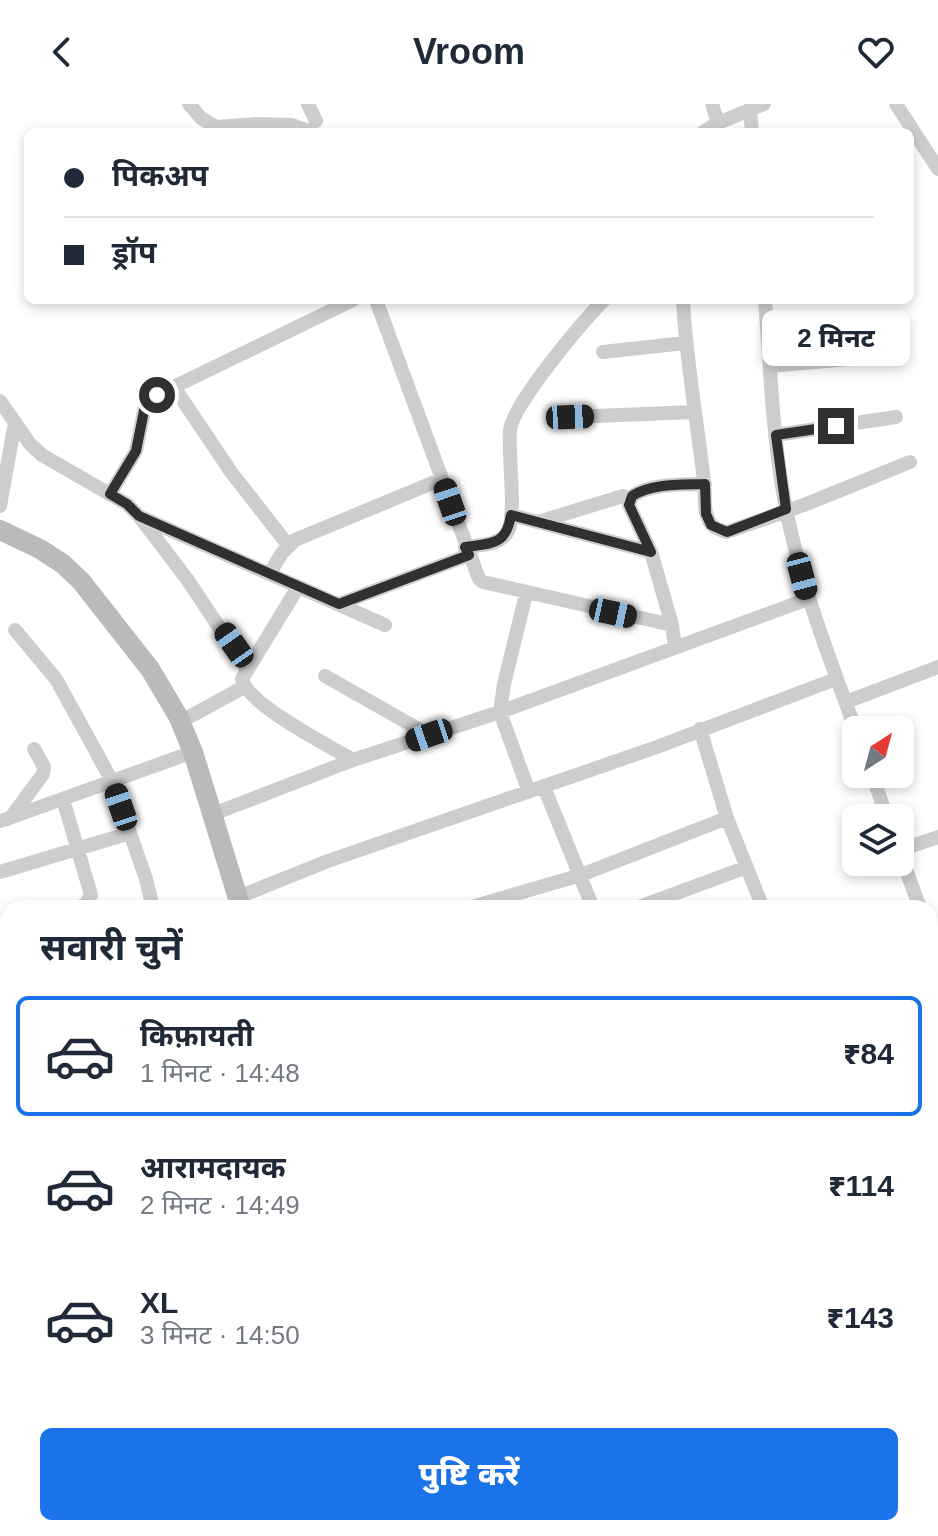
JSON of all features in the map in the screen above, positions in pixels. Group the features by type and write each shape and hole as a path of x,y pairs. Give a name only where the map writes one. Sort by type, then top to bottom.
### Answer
{"street":[{"path":"189,104 201,118 216,127 257,124 314,126 308,104"},
{"path":"710,104 718,123"},
{"path":"896,104 912,128"},
{"path":"710,128 757,107"},
{"path":"753,128 757,107"},
{"path":"914,132 938,169"},
{"path":"110,494 136,451 145,406 157,395 345,304"},
{"path":"377,304 479,579 526,594 672,625"},
{"path":"339,604 503,537 511,515 508,460 513,415 601,304"},
{"path":"683,304 685,343 705,484 706,514 717,530 727,532 804,505 910,462"},
{"path":"765,304 776,435 786,509 808,599 851,716"},
{"path":"603,352 685,343"},
{"path":"770,366 883,356"},
{"path":"174,387 231,472 288,545"},
{"path":"0,401 42,455 127,504 139,516 187,579 247,669"},
{"path":"570,417 694,412"},
{"path":"776,435 896,417"},
{"path":"0,506 15,422"},
{"path":"270,573 288,545 442,479"},
{"path":"675,648 672,625 651,552 629,505 632,496 640,491 705,484"},
{"path":"538,522 623,496"},
{"path":"511,515 651,552"},
{"path":"139,516 385,625"},
{"path":"0,530 63,564 81,581 150,669 193,752 239,900"},
{"path":"298,587 247,669 242,679 244,687 263,705 353,760"},
{"path":"526,594 500,712 529,792"},
{"path":"213,814 353,760 500,712 808,599"},
{"path":"15,630 56,679 112,781 151,900"},
{"path":"846,702 938,667"},
{"path":"325,676 429,735"},
{"path":"244,900 328,861 544,787 836,679"},
{"path":"180,722 244,687"},
{"path":"700,729 727,818 760,900"},
{"path":"6,819 43,774 44,767 34,749"},
{"path":"6,819 193,752"},
{"path":"544,787 590,900"},
{"path":"63,799 91,895 88,900"},
{"path":"495,900 581,875 727,818"},
{"path":"0,872 130,833"},
{"path":"914,846 938,837"},
{"path":"658,900 747,867"},
{"path":"909,876 917,900"}],"route":[{"path":"157,395 145,406 136,451 110,494 139,516 339,604 469,555 465,547 495,542 508,530 511,515 651,552 629,505 632,496 640,491 705,484 706,514 711,525 727,532 786,509 776,435 836,426"}]}
